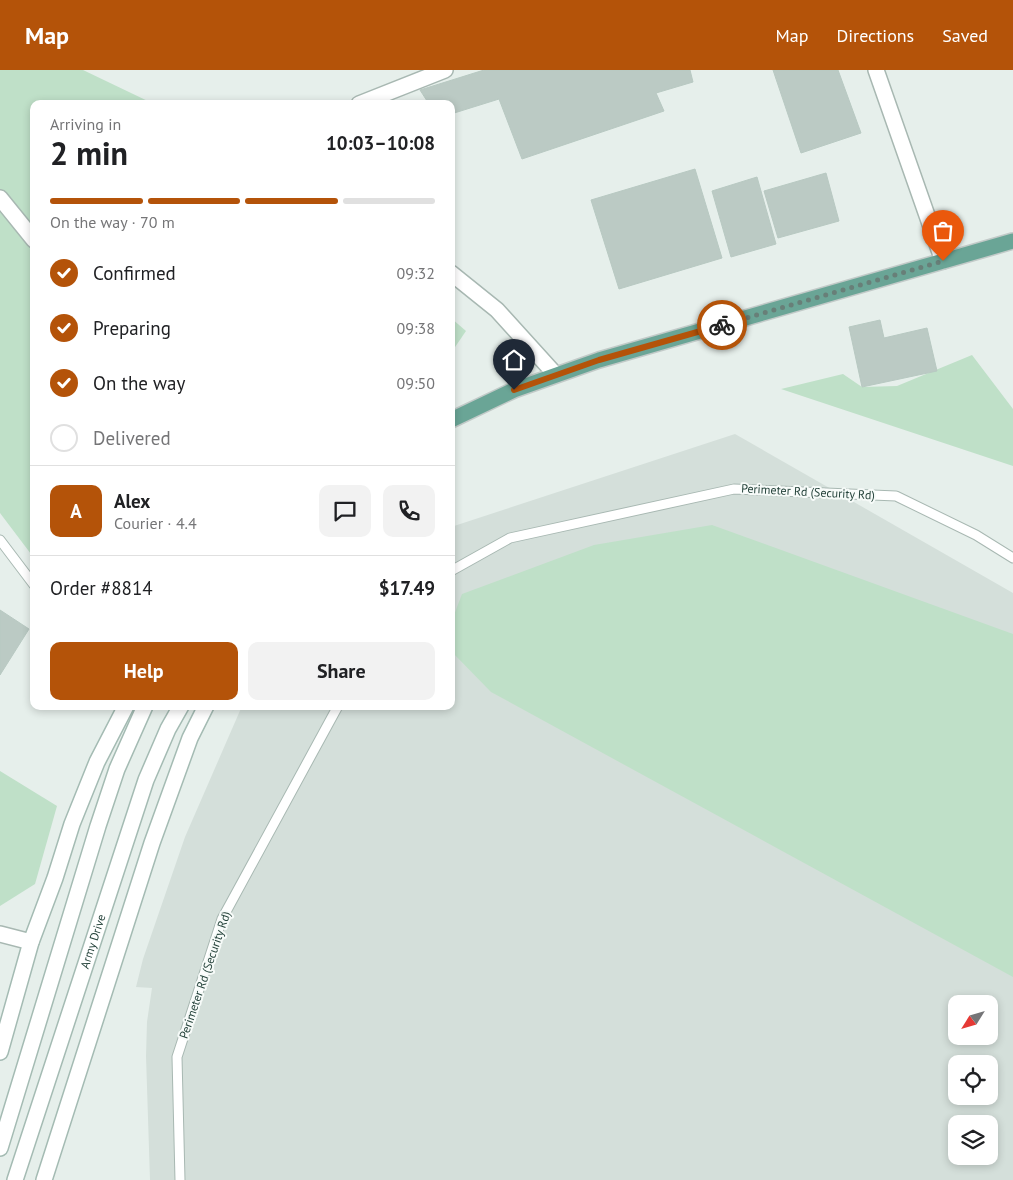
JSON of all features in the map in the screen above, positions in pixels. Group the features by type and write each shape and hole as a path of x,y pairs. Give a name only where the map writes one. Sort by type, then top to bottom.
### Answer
{"main road":[{"path":"369,100 445,70"},
{"path":"876,70 943,261"},
{"path":"0,198 30,235"},
{"path":"455,418 514,390 599,360 1013,241"},
{"path":"455,276 497,310 555,374"},
{"path":"0,1052 31,942 72,824 97,762 123,710"},
{"path":"0,1148 98,826 117,768 143,710"},
{"name":"Army Drive","path":"15,1180 146,780 168,729 179,710"},
{"path":"44,1180 158,826 190,738 204,710"},
{"path":"0,934 31,942"}],"lane":[{"name":"Perimeter Rd (Security Rd)","path":"455,569 510,538 734,488 896,496 976,535 1013,558"},
{"path":"0,540 30,580"},
{"name":"Perimeter Rd (Security Rd)","path":"180,1180 177,1058 222,919 336,710"}],"shaded area":[{"path":"735,434 1013,593 1013,1180 150,1180 146,1056 147,1022 152,988 136,987 143,959 185,837 240,710 455,710 455,526"}],"green space":[{"path":"0,70 83,70 146,100 30,100 30,553 0,513"},
{"path":"455,321 466,331 455,347"},
{"path":"972,355 1013,409 1013,466 781,389 843,374 862,387 897,386"},
{"path":"712,525 1013,634 1013,977 491,692 455,655 455,612 462,594 594,545"},
{"path":"0,771 57,806 35,884 0,906"}],"building":[{"path":"484,70 690,70 693,82 656,93 664,111 522,159 499,99 455,113 455,100 426,100 420,90"},
{"path":"773,70 838,70 861,133 801,153"},
{"path":"695,169 722,258 619,289 591,200"},
{"path":"826,173 839,221 778,238 764,191"},
{"path":"757,177 776,244 731,257 712,191"},
{"path":"880,320 884,338 927,328 937,371 862,387 849,327"},
{"path":"0,610 29,629 0,675"}],"way so far":[{"path":"722,325 943,261"}],"route":[{"path":"514,390 599,360 722,325"}]}
